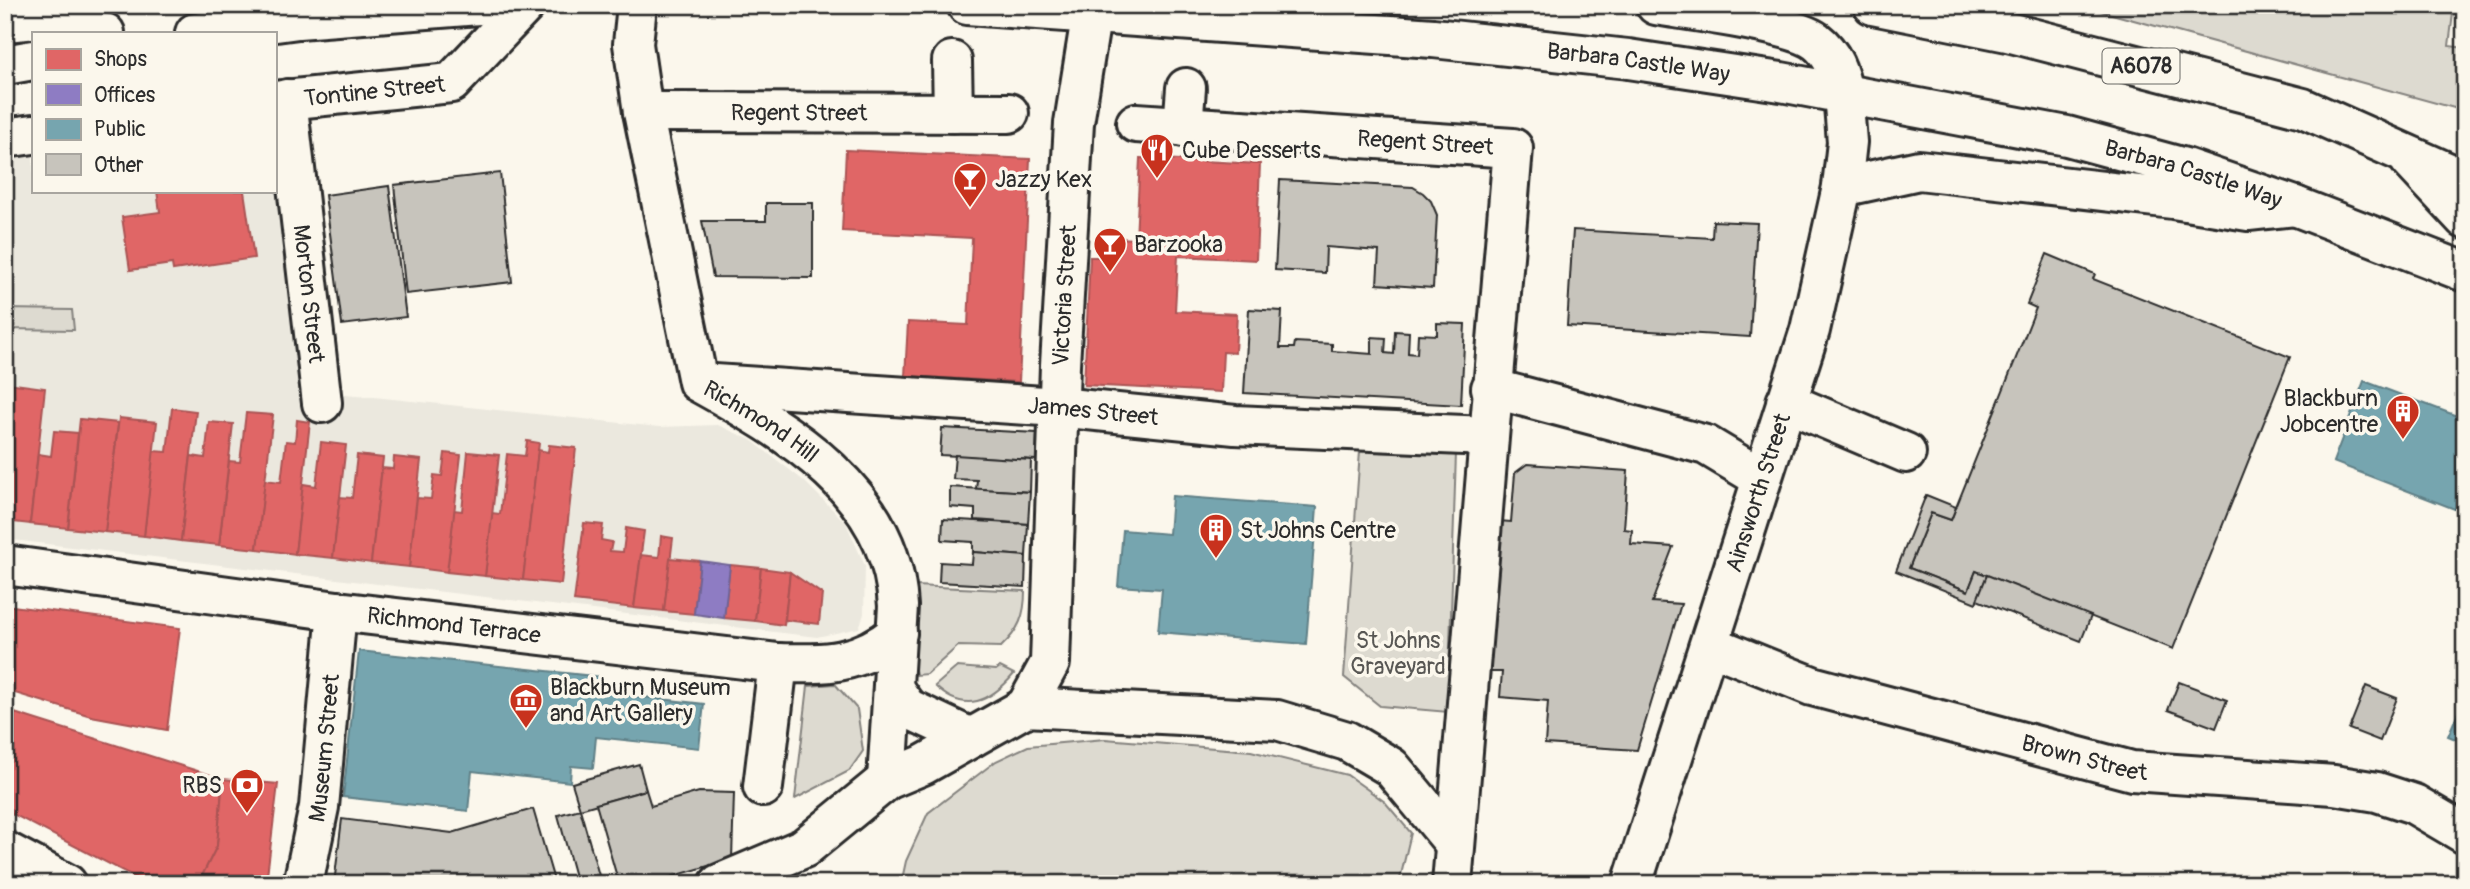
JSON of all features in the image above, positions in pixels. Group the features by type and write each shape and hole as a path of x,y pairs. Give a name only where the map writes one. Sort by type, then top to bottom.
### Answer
{"main road":[{"path":"202,32 298,19 479,5"},
{"name":"Tontine Street","path":"281,100 451,83 525,5"},
{"name":"Richmond Hill","path":"637,5 633,44 643,112 698,382 754,413 796,443 842,482 868,511 890,551 897,578 897,633 887,780"},
{"name":"Barbara Castle Way","path":"967,5 1091,10 1433,38 1628,59 1843,93 2067,136 2185,168 2295,206 2465,272"},
{"path":"1344,5 1433,38"},
{"name":"Ainsworth Street","path":"1632,884 1810,330 1842,187 1847,142 1839,71 1814,40 1762,24 1656,5"},
{"name":"A6078","path":"1873,5 2008,33 2302,108 2465,180"},
{"name":"Victoria Street","path":"1026,707 1050,663 1058,407 1074,123 1091,10"},
{"path":"5,22 36,19 100,32"},
{"path":"5,65 32,60"},
{"path":"952,61 953,113"},
{"path":"1183,127 1186,88"},
{"name":"Morton Street","path":"281,100 322,403"},
{"path":"2302,108 2408,128 2465,152"},
{"name":"Regent Street","path":"643,112 1009,113"},
{"name":"Regent Street","path":"1136,123 1513,148 1492,388"},
{"path":"5,138 32,134"},
{"path":"2402,150 2465,219"},
{"name":"Barbara Castle Way","path":"1842,187 1919,170 2173,199 2248,211 2295,206"},
{"name":"James Street","path":"698,382 747,388 1058,407 1235,425 1487,436"},
{"path":"1452,884 1492,388 1706,445 1761,478"},
{"path":"1786,402 1906,453"},
{"name":"Richmond Terrace","path":"5,565 337,611 778,663 835,664 861,655 897,633"},
{"name":"Museum Street","path":"303,884 319,807 337,611"},
{"name":"Brown Street","path":"1710,645 1812,686 2132,771 2333,785 2377,792 2414,804 2465,834"},
{"path":"763,787 778,663"},
{"path":"893,688 907,708 971,738"},
{"path":"732,882 804,848 887,780 923,765 1026,707 1278,720 1348,741 1391,767 1455,844"},
{"path":"5,851 67,884"}],"shaded area":[{"path":"32,122 32,192 276,192 276,136 308,390 659,427 718,425 751,440 804,481 846,523 865,566 864,614 859,628 817,637 5,539 5,126"}],"green space":[{"path":"2079,5 2454,5 2449,46 2465,48 2465,111"},
{"path":"5,309 72,310 74,330 5,329"},
{"name":"St Johns Graveyard","path":"1360,451 1456,452 1448,712 1380,706 1344,677"},
{"path":"915,586 1025,591 1024,608 1017,628 1001,647 958,646 927,674 916,675 912,654"},
{"path":"957,667 996,670 1000,667 1014,674 987,697 967,702 946,695 935,686"},
{"path":"835,684 857,709 863,751 849,771 795,799 808,686"},
{"path":"1105,739 1251,751 1347,775 1385,802 1411,833 1400,879 1396,884 901,884 906,861 928,813 996,761 1028,746"}],"building: Shops":[{"path":"846,150 1030,159 1019,382 905,376 908,322 968,325 972,238 842,231"},
{"path":"1140,158 1260,164 1256,260 1178,256 1175,311 1237,314 1235,353 1223,352 1221,392 1084,385 1090,257 1100,257 1101,237 1136,239"},
{"path":"157,192 244,192 254,258 173,270 172,264 130,270 122,217 160,212"},
{"path":"7,383 45,388 30,524 5,521"},
{"path":"172,408 196,411 181,541 144,536 153,451 167,452"},
{"path":"246,413 273,415 257,549 219,545 229,461 240,462"},
{"path":"119,418 157,422 144,536 105,532"},
{"path":"80,419 118,423 105,532 68,528"},
{"path":"297,420 310,422 295,554 257,549 265,480 281,482 286,441 295,442"},
{"path":"209,422 233,424 219,545 181,541 191,456 205,458"},
{"path":"54,431 78,433 68,528 30,524 38,454 51,456"},
{"path":"527,441 539,443 523,580 485,576 492,513 500,514 507,454 525,456"},
{"path":"321,442 346,445 333,558 295,554 303,484 316,486"},
{"path":"549,445 576,448 561,584 523,580 538,450 548,452"},
{"path":"468,452 499,455 485,576 447,572 454,510 462,511"},
{"path":"445,453 461,455 447,572 409,567 417,498 431,499 434,475 442,476"},
{"path":"357,455 383,458 371,563 333,558 340,497 352,498"},
{"path":"394,457 421,460 409,567 371,563 382,468 393,469"},
{"path":"584,523 603,525 601,540 612,542 610,551 623,552 626,528 644,531 634,608 574,601"},
{"path":"661,536 673,538 664,611 634,608 641,555 659,557"},
{"path":"670,558 700,561 694,614 664,611"},
{"path":"730,565 761,568 755,621 724,618"},
{"path":"761,568 790,572 784,625 755,621"},
{"path":"790,572 822,594 819,624 785,620"},
{"path":"5,605 180,628 167,730 91,716 5,690"},
{"path":"5,710 223,779 217,846 198,884 148,884 5,810"},
{"name":"RBS","path":"223,779 278,784 266,884 198,884 217,846"}],"building: Offices":[{"path":"700,561 730,565 724,618 694,614"}],"building: Public":[{"name":"Blackburn Jobcentre","path":"2364,381 2465,419 2465,513 2333,462"},
{"name":"St Johns Centre","path":"1172,496 1317,507 1306,644 1158,632 1162,589 1118,586 1123,530 1169,534"},
{"name":"Blackburn Museum and Art Gallery","path":"359,651 602,677 600,692 704,704 699,748 596,737 593,768 571,766 570,782 472,771 468,811 343,797"},
{"path":"2465,696 2465,743 2448,736"}],"building: Other":[{"path":"500,173 512,282 406,294 394,185"},
{"path":"1280,180 1413,187 1423,193 1431,201 1437,215 1433,288 1377,284 1379,251 1326,247 1325,273 1275,270"},
{"path":"389,186 406,317 342,325 325,195"},
{"path":"766,203 813,203 813,278 713,277 702,221 766,221"},
{"path":"1713,221 1757,223 1750,337 1567,326 1573,230 1712,238"},
{"path":"2047,254 2095,274 2093,279 2290,357 2173,649 1976,571 1968,591 1909,568 1931,513 1951,520 2036,308 2027,304"},
{"path":"1249,309 1282,311 1280,348 1294,348 1295,342 1332,344 1332,351 1372,354 1372,337 1386,338 1385,353 1394,354 1395,331 1409,332 1408,353 1417,354 1418,334 1437,335 1437,323 1465,324 1461,405 1244,393"},
{"path":"942,428 1037,433 1036,460 940,455"},
{"path":"955,455 1031,460 1030,492 976,489 977,480 953,479"},
{"path":"1527,464 1628,471 1624,529 1632,530 1631,544 1673,547 1652,602 1681,604 1637,750 1545,744 1548,701 1500,697 1502,672 1490,672 1499,521 1511,522 1515,473"},
{"path":"950,487 1030,492 1028,524 975,520 975,509 950,507"},
{"path":"1926,495 1956,507 1951,520 1931,513 1909,568 1968,591 1976,571 1987,575 1976,603 1896,571"},
{"path":"943,519 1028,524 1026,556 973,552 973,542 942,540"},
{"path":"973,552 1026,556 1025,587 939,582 940,562 972,564"},
{"path":"1987,575 2091,616 2081,641 1977,600"},
{"path":"2179,682 2227,700 2216,728 2168,710"},
{"path":"2366,686 2397,698 2380,741 2349,729"},
{"path":"639,764 646,790 580,809 572,783"},
{"path":"646,790 651,806 699,792 734,793 732,859 647,884 619,884 596,804"},
{"path":"533,809 555,884 334,884 342,819 452,833"},
{"path":"580,809 600,879 584,884 577,884 558,815"}],"place":[{"name":"Cube Desserts","path":"1157,180"},
{"name":"Jazzy Kex","path":"970,209"},
{"name":"Barzooka","path":"1110,274"},
{"name":"Blackburn Jobcentre","path":"2403,441"},
{"name":"St Johns Centre","path":"1216,560"},
{"name":"Blackburn Museum and Art Gallery","path":"526,730"},
{"name":"RBS","path":"247,815"}]}
